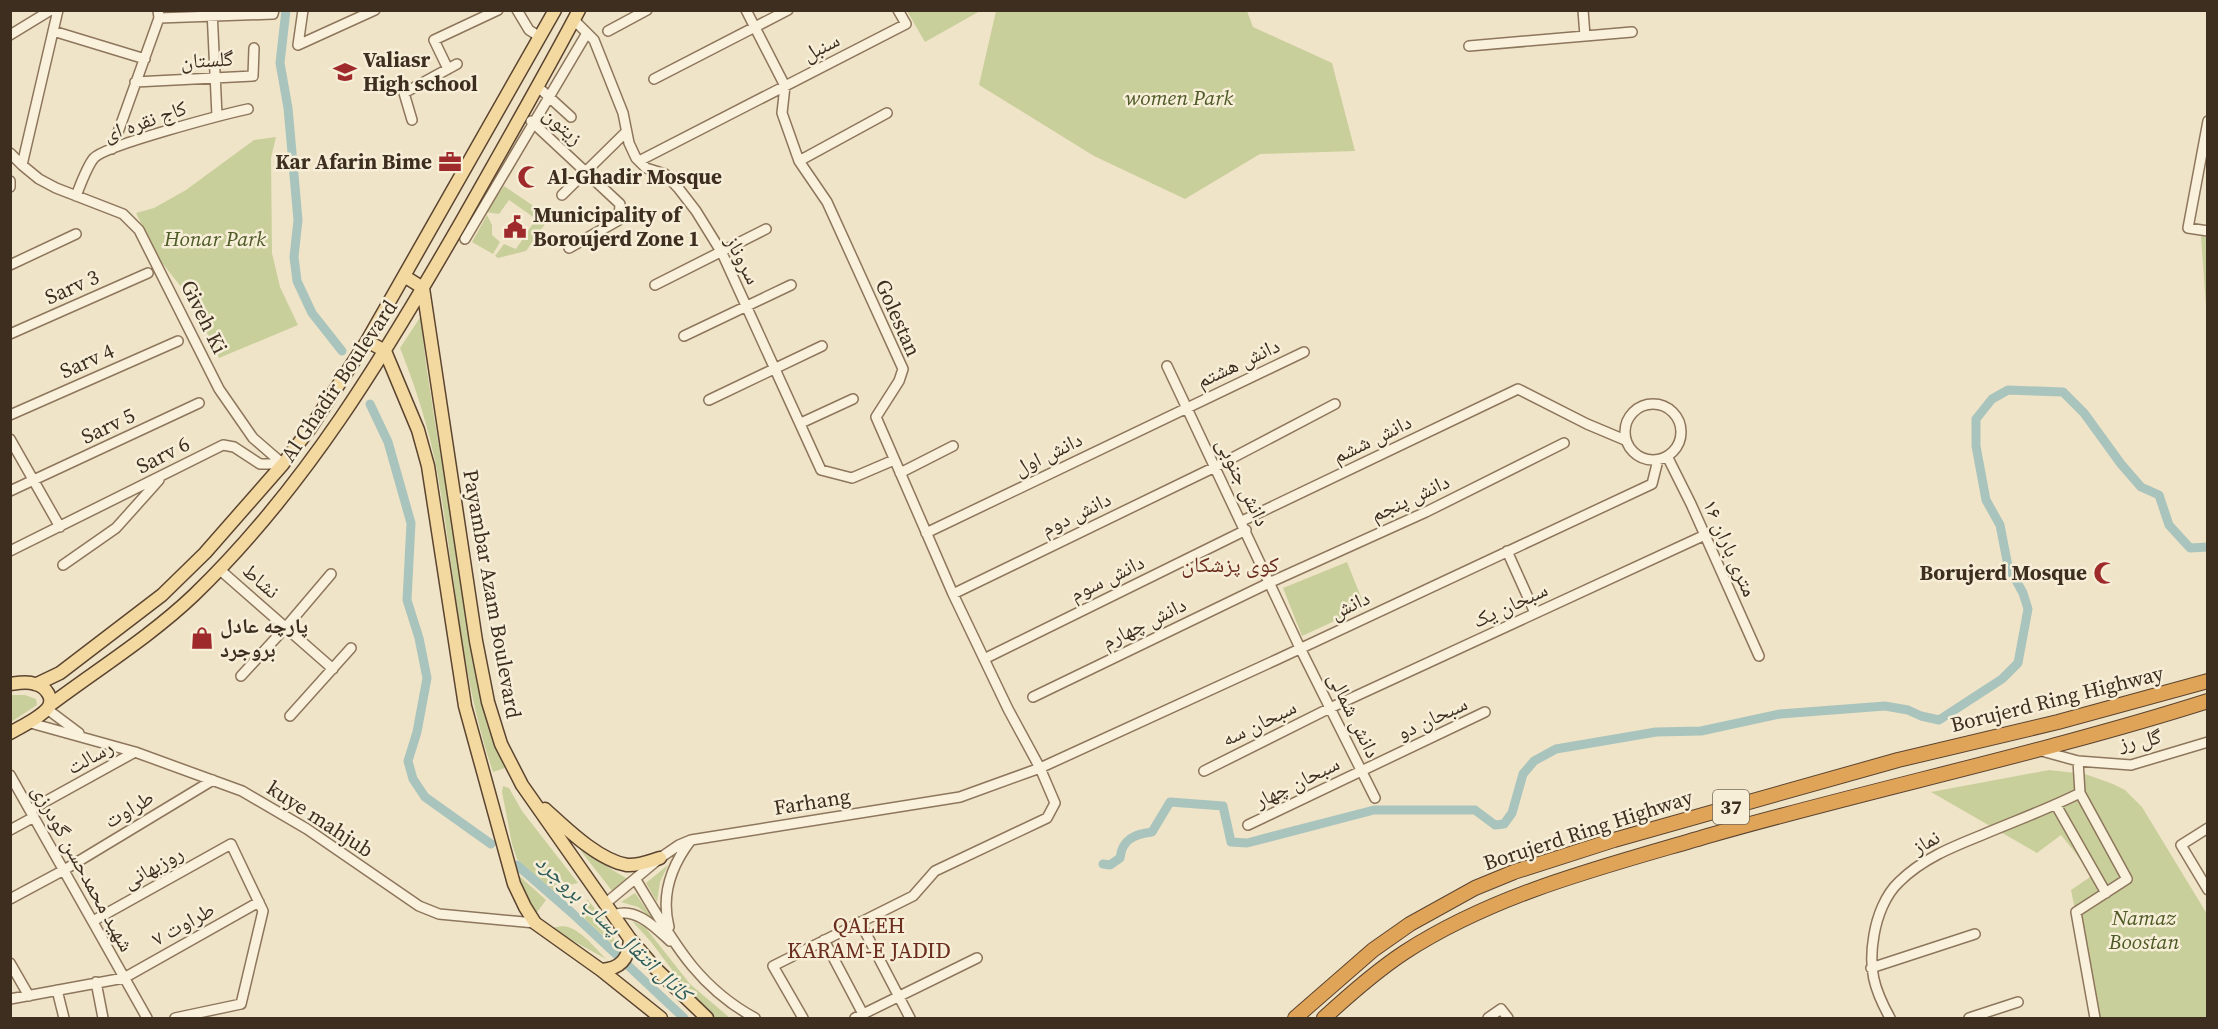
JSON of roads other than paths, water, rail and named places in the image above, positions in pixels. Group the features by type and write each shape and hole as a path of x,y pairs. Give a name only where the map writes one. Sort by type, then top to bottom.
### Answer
{"highway":[{"name":"Borujerd Ring Highway","path":"1295,1018 1373,950 1410,924 1476,888 1514,872 1614,840 1898,760 2069,719 2208,681"},
{"name":"Borujerd Ring Highway","path":"1324,1018 1364,983 1404,953 1443,930 1551,882 1761,821 2038,750 2208,701"}],"main road":[{"name":"Al Ghadir Boulevard","path":"37,684 60,673 162,596 205,553 283,464 311,427 367,341 555,10"},
{"name":"Al Ghadir Boulevard","path":"10,734 179,609 219,568 302,474 342,418 423,288 577,15"},
{"path":"404,276 423,288"},
{"name":"Payambar Azam Boulevard","path":"423,288 483,679 501,744 510,764 530,796 630,939 655,968 707,1018"},
{"path":"367,341 385,351"},
{"name":"Payambar Azam Boulevard","path":"385,351 418,430 428,466 458,672 477,756 514,884 535,922 601,970 661,1018"},
{"path":"10,684 26,682 37,684 49,695 48,707"},
{"path":"530,796 583,842 609,858 629,865 660,858"},
{"path":"601,970 609,970 622,963 627,957 630,939"}],"street":[{"path":"10,35 51,10"},
{"path":"22,165 58,10"},
{"path":"303,10 298,45 375,10"},
{"path":"412,120 404,93 453,67 434,40 498,10"},
{"path":"517,10 529,30 540,37"},
{"path":"609,31 647,10"},
{"path":"746,10 785,86"},
{"path":"654,80 788,10"},
{"name":"سنبل","path":"639,161 906,24 898,10"},
{"path":"1583,10 1585,36"},
{"path":"112,149 159,14 273,12"},
{"path":"212,14 217,116"},
{"path":"577,15 587,33 594,40 623,113 629,143 639,161"},
{"path":"53,31 145,59"},
{"path":"1469,46 1632,32"},
{"path":"465,239 587,33"},
{"name":"گلستان","path":"135,82 253,76 254,48"},
{"path":"537,86 571,117"},
{"name":"Golestan","path":"785,86 782,113 799,161 827,202 903,369 899,381 876,417 953,594 1040,768 1055,803 1047,818 935,871 913,897 860,921"},
{"name":"کاج نقره ای","path":"76,196 94,158 112,149 217,116 248,109"},
{"name":"زیتون","path":"523,113 620,204 619,220 568,248"},
{"path":"799,161 887,113"},
{"path":"2208,122 2188,228 2208,231"},
{"path":"562,195 627,132"},
{"path":"10,153 22,165"},
{"name":"سروناز","path":"639,161 646,168 664,174 679,189 696,211 722,253 821,470 852,478 894,460"},
{"name":"Giveh Ki","path":"22,165 39,179 123,214 139,230 219,389 253,438 283,464"},
{"path":"655,285 766,230"},
{"path":"10,265 76,234"},
{"name":"Sarv 3","path":"10,334 148,273"},
{"path":"684,336 791,285"},
{"name":"Sarv 4","path":"10,415 178,340"},
{"path":"709,400 822,346"},
{"name":"دانش هشتم","path":"1186,407 1304,352"},
{"name":"دانش جنوبی","path":"1167,366 1244,525 1300,648"},
{"name":"دانش ششم","path":"1244,525 1518,389 1587,424 1625,440"},
{"path":"801,423 853,399"},
{"name":"Sarv 5","path":"10,491 199,403"},
{"name":"دانش دوم","path":"953,594 1215,467 1335,404"},
{"path":"1649,404 1668,408 1680,422 1681,432 1675,450 1663,458 1641,458 1625,440 1624,430 1632,412 1649,404"},
{"name":"دانش اول","path":"926,533 1186,407"},
{"path":"10,439 60,527"},
{"name":"دانش پنجم","path":"1270,582 1426,512 1564,443"},
{"name":"Sarv 6","path":"10,551 223,445 234,447 260,464 283,464"},
{"path":"900,473 953,446"},
{"name":"۱۶ متری باران","path":"1663,458 1705,535 1759,656"},
{"name":"دانش","path":"1040,768 1652,484 1663,458"},
{"path":"63,565 116,528 162,476"},
{"name":"دانش سوم","path":"984,659 1244,525"},
{"name":"سبحان یک","path":"1330,708 1705,535"},
{"path":"1508,551 1536,613"},
{"name":"نشاط","path":"219,568 333,669"},
{"path":"241,676 331,574"},
{"name":"دانش چهارم","path":"1033,697 1270,582"},
{"path":"290,716 351,648"},
{"name":"دانش شمالی","path":"1300,648 1374,798"},
{"path":"48,707 83,737"},
{"name":"سبحان سه","path":"1204,771 1330,708"},
{"name":"سبحان دو","path":"1361,771 1485,712"},
{"name":"kuye mahjub","path":"27,722 135,752 242,791 307,829 419,906 439,914 535,922"},
{"name":"گل رز","path":"2038,750 2078,761 2132,765 2208,742"},
{"name":"رسالت","path":"10,830 32,813 135,752"},
{"path":"2078,761 2080,793 2127,879 2076,912 2095,1018"},
{"name":"Farhang","path":"606,903 660,858 679,844 691,840 960,797 1040,768"},
{"name":"سبحان چهار","path":"1248,825 1361,771"},
{"name":"شهید محمدحسن گودرزی","path":"10,775 147,1018"},
{"name":"طراوت","path":"10,898 64,870 213,780"},
{"name":"نماز","path":"1890,1018 1873,980 1870,957 1875,927 1884,903 1897,883 1916,867 1941,852 2080,793"},
{"path":"2056,805 2106,892"},
{"path":"2208,828 2181,845 2208,890"},
{"path":"680,951 669,927 665,900 674,870 691,840"},
{"name":"روزبهانی","path":"93,921 231,844 259,902"},
{"path":"636,880 680,951 699,976 715,992 755,1018"},
{"path":"175,1018 241,1004 263,911 259,902"},
{"name":"طراوت ۷","path":"124,978 259,902"},
{"path":"614,915 620,912 630,913 643,919 680,951"},
{"path":"803,1018 773,966 860,921 910,1018"},
{"path":"1871,968 1975,934"},
{"path":"824,940 859,1016 977,958"},
{"path":"10,963 29,996"},
{"path":"10,999 124,978"},
{"path":"96,982 103,1018"},
{"path":"57,990 64,1018"},
{"path":"1969,1018 2018,1002"},
{"path":"1488,1018 1501,1009 1508,1018"}],"waterway":[{"name":"کانال انتقال پساب بروجرد","path":"286,10 280,63 288,108 298,220 294,257 297,281 312,313 342,351"},
{"path":"1103,864 1110,865 1120,858 1123,846 1130,839 1152,832 1170,802 1223,806 1231,842 1247,843 1374,810 1475,810 1495,825 1504,824 1512,813 1523,774 1534,761 1556,749 1656,732 1701,731 1780,714 1885,706 1908,710 1939,720 2002,679 2018,663 2028,609 2023,593 2008,566 2000,525 1986,500 1976,446 1976,419 1992,399 2008,390 2063,392 2084,413 2121,464 2141,487 2159,495 2169,525 2190,548 2208,547"},
{"name":"کانال انتقال پساب بروجرد","path":"370,404 388,442 411,523 407,600 419,638 427,678 417,732 408,761 413,779 425,797 491,844"},
{"name":"کانال انتقال پساب بروجرد","path":"517,865 684,1018"}],"place":[{"name":"Valiasr High school","path":"345,72"},
{"name":"Kar Afarin Bime","path":"450,162"},
{"name":"Al-Ghadir Mosque","path":"529,177"},
{"name":"Municipality of Boroujerd Zone 1","path":"515,227"},
{"name":"Borujerd Mosque","path":"2105,573"},
{"name":"پارچه عادل بروجرد","path":"202,638"}],"district":[{"name":"کوی پزشکان","path":"1230,564"},
{"name":"QALEH KARAM-E JADID","path":"869,938"}],"park label":[{"name":"women Park","path":"1179,98"},
{"name":"Honar Park","path":"215,239"},
{"name":"Namaz Boostan","path":"2144,930"}]}
